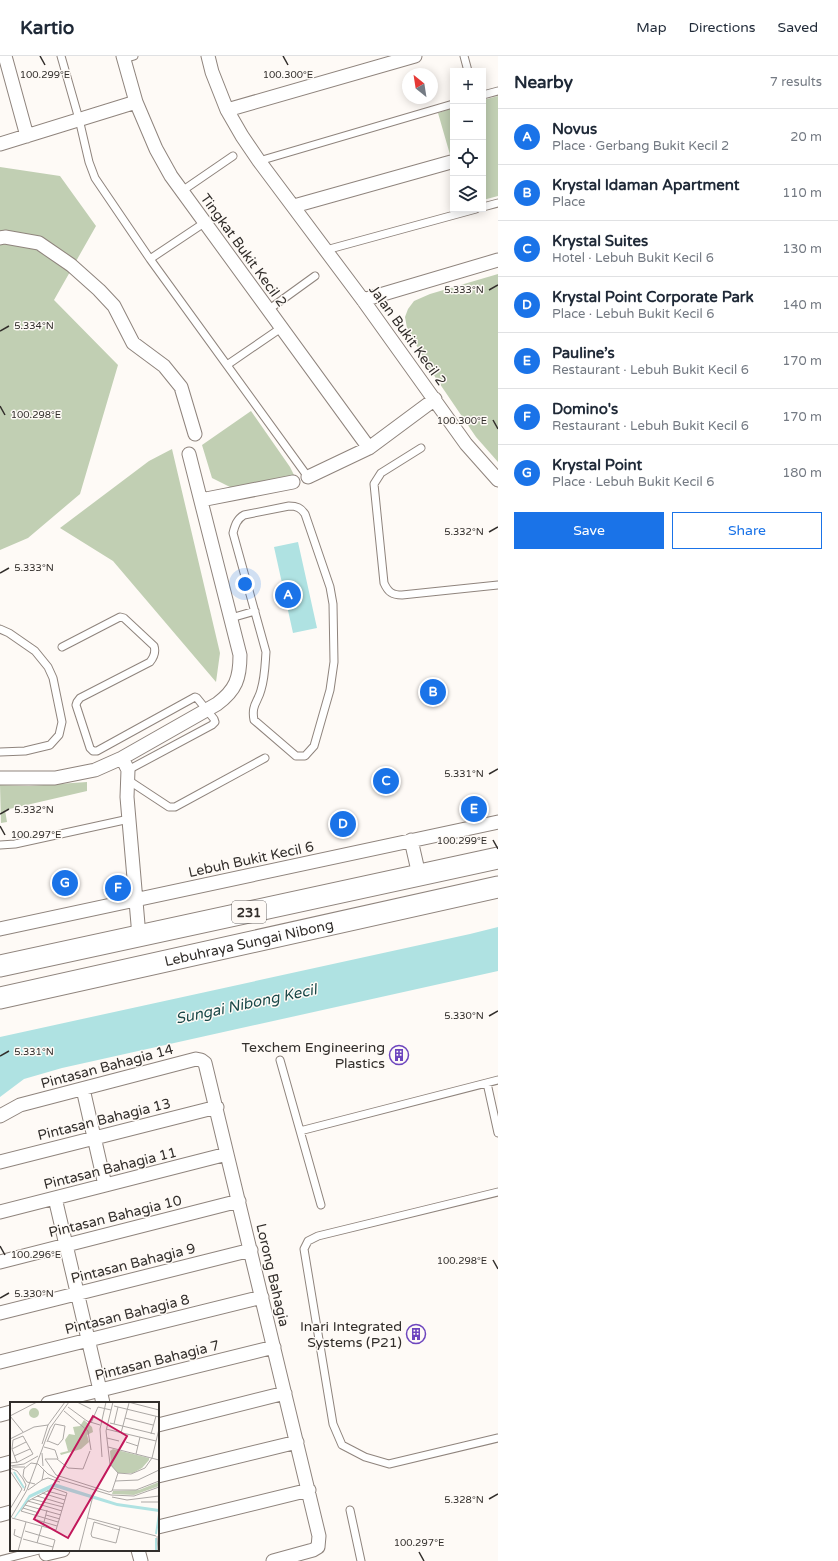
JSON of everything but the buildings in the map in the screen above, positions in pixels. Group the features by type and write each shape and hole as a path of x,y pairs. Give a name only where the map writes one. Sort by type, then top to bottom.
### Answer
{"main road":[{"name":"Lebuhraya Sungai Nibong","path":"0,966 498,858"},
{"name":"Lebuhraya Sungai Nibong","path":"0,998 498,887"}],"street":[{"path":"4,56 27,136"},
{"name":"Jalan Bukit Kecil 2","path":"208,56 212,72 227,110 259,161 363,300 466,444 498,480"},
{"path":"227,110 415,56"},
{"name":"Tingkat Bukit Kecil 2","path":"127,57 136,102 156,150 204,223 369,448"},
{"path":"0,144 136,102"},
{"path":"294,206 450,162"},
{"path":"0,238 5,237 39,243 71,265 99,290 114,306 134,343 164,366 181,387 195,434"},
{"path":"363,300 498,260"},
{"path":"308,477 369,448 434,399"},
{"path":"0,778 55,778 95,770 122,758 207,709 228,696 234,688 240,671 240,655 189,454"},
{"path":"201,500 293,482"},
{"path":"122,758 128,775 127,797 132,900 139,936"},
{"name":"Lebuh Bukit Kecil 6","path":"0,929 498,822"},
{"path":"411,840 419,875"},
{"name":"Pintasan Bahagia 14","path":"0,1116 20,1105 196,1059 202,1060"},
{"name":"Lorong Bahagia","path":"202,1060 205,1063 217,1107 319,1536 318,1547 307,1553 273,1561"},
{"path":"83,1089 105,1185"},
{"name":"Pintasan Bahagia 13","path":"0,1162 217,1107"},
{"name":"Pintasan Bahagia 11","path":"0,1212 228,1154"},
{"path":"55,1198 103,1402"},
{"name":"Pintasan Bahagia 10","path":"0,1262 239,1201"},
{"name":"Pintasan Bahagia 9","path":"0,1313 251,1250"},
{"name":"Pintasan Bahagia 8","path":"0,1362 262,1297"},
{"name":"Pintasan Bahagia 7","path":"52,1402 274,1347"},
{"path":"159,1424 285,1393"},
{"path":"0,1415 10,1412"},
{"path":"159,1476 297,1442"},
{"path":"0,1465 10,1462"},
{"path":"159,1527 309,1490"},
{"path":"0,1515 10,1512"},
{"path":"45,1554 58,1551"},
{"path":"138,1551 141,1561"}],"lane":[{"path":"61,56 79,119 89,162 95,178 150,259 308,477"},
{"path":"464,56 467,68"},
{"path":"486,94 498,91"},
{"path":"259,161 450,105"},
{"path":"182,191 233,156"},
{"path":"486,206 498,203"},
{"path":"326,250 465,212"},
{"path":"150,259 204,223"},
{"path":"268,310 315,276"},
{"path":"227,365 281,328"},
{"path":"421,448 381,473 374,484 384,583 387,590 396,595 402,595 498,585"},
{"path":"290,506 301,508 305,514 326,571 333,604 334,662 330,690 314,746 305,756 296,756 254,720 253,706 261,691 265,671 266,652 255,611 233,533 235,525 239,518 244,515 290,506"},
{"path":"231,618 255,611"},
{"path":"62,647 120,617 124,618 154,646 155,650 153,658 150,662 80,698 77,702 76,705 90,748 93,751 97,751 193,698 197,698 214,719 215,722 212,725 128,775 169,807 175,807 265,758"},
{"path":"0,629 9,633 35,651 48,667 53,678 62,722 58,735 50,745 24,751 0,752"},
{"path":"0,845 15,844 129,819"},
{"path":"280,1060 321,1205"},
{"path":"300,1131 498,1080"},
{"path":"487,1083 498,1133"},
{"path":"498,1192 318,1236 308,1241 304,1249 333,1424 342,1445 365,1457 389,1464 498,1438"},
{"path":"350,1510 362,1561"},
{"path":"0,1560 45,1554"}],"green space":[{"path":"498,96 498,196 486,199 486,104 486,99"},
{"path":"450,109 450,155 438,113"},
{"path":"0,167 60,176 96,226 54,300 118,365 80,494 28,538 0,550"},
{"path":"498,274 498,462 476,437 429,368 407,328 405,317 408,309 414,301 430,294"},
{"path":"251,411 294,475 232,488 212,478 202,445"},
{"path":"172,449 220,653 216,682 113,561 60,528 149,461"},
{"path":"87,782 87,791 5,810 7,822 1,823 0,785 29,786"}],"water":[{"path":"298,542 317,628 293,633 274,547"},
{"name":"Sungai Nibong Kecil","path":"498,927 498,971 62,1068 24,1079 0,1097 0,1037"}],"place":[{"name":"Novus","path":"288,595"},
{"name":"Krystal Idaman Apartment","path":"433,692"},
{"name":"Krystal Suites","path":"386,781"},
{"name":"Pauline’s","path":"474,809"},
{"name":"Krystal Point Corporate Park","path":"343,824"},
{"name":"Krystal Point","path":"65,883"},
{"name":"Domino's","path":"118,888"},
{"name":"Texchem Engineering Plastics","path":"399,1055"},
{"name":"Inari Integrated Systems (P21)","path":"416,1334"}]}
